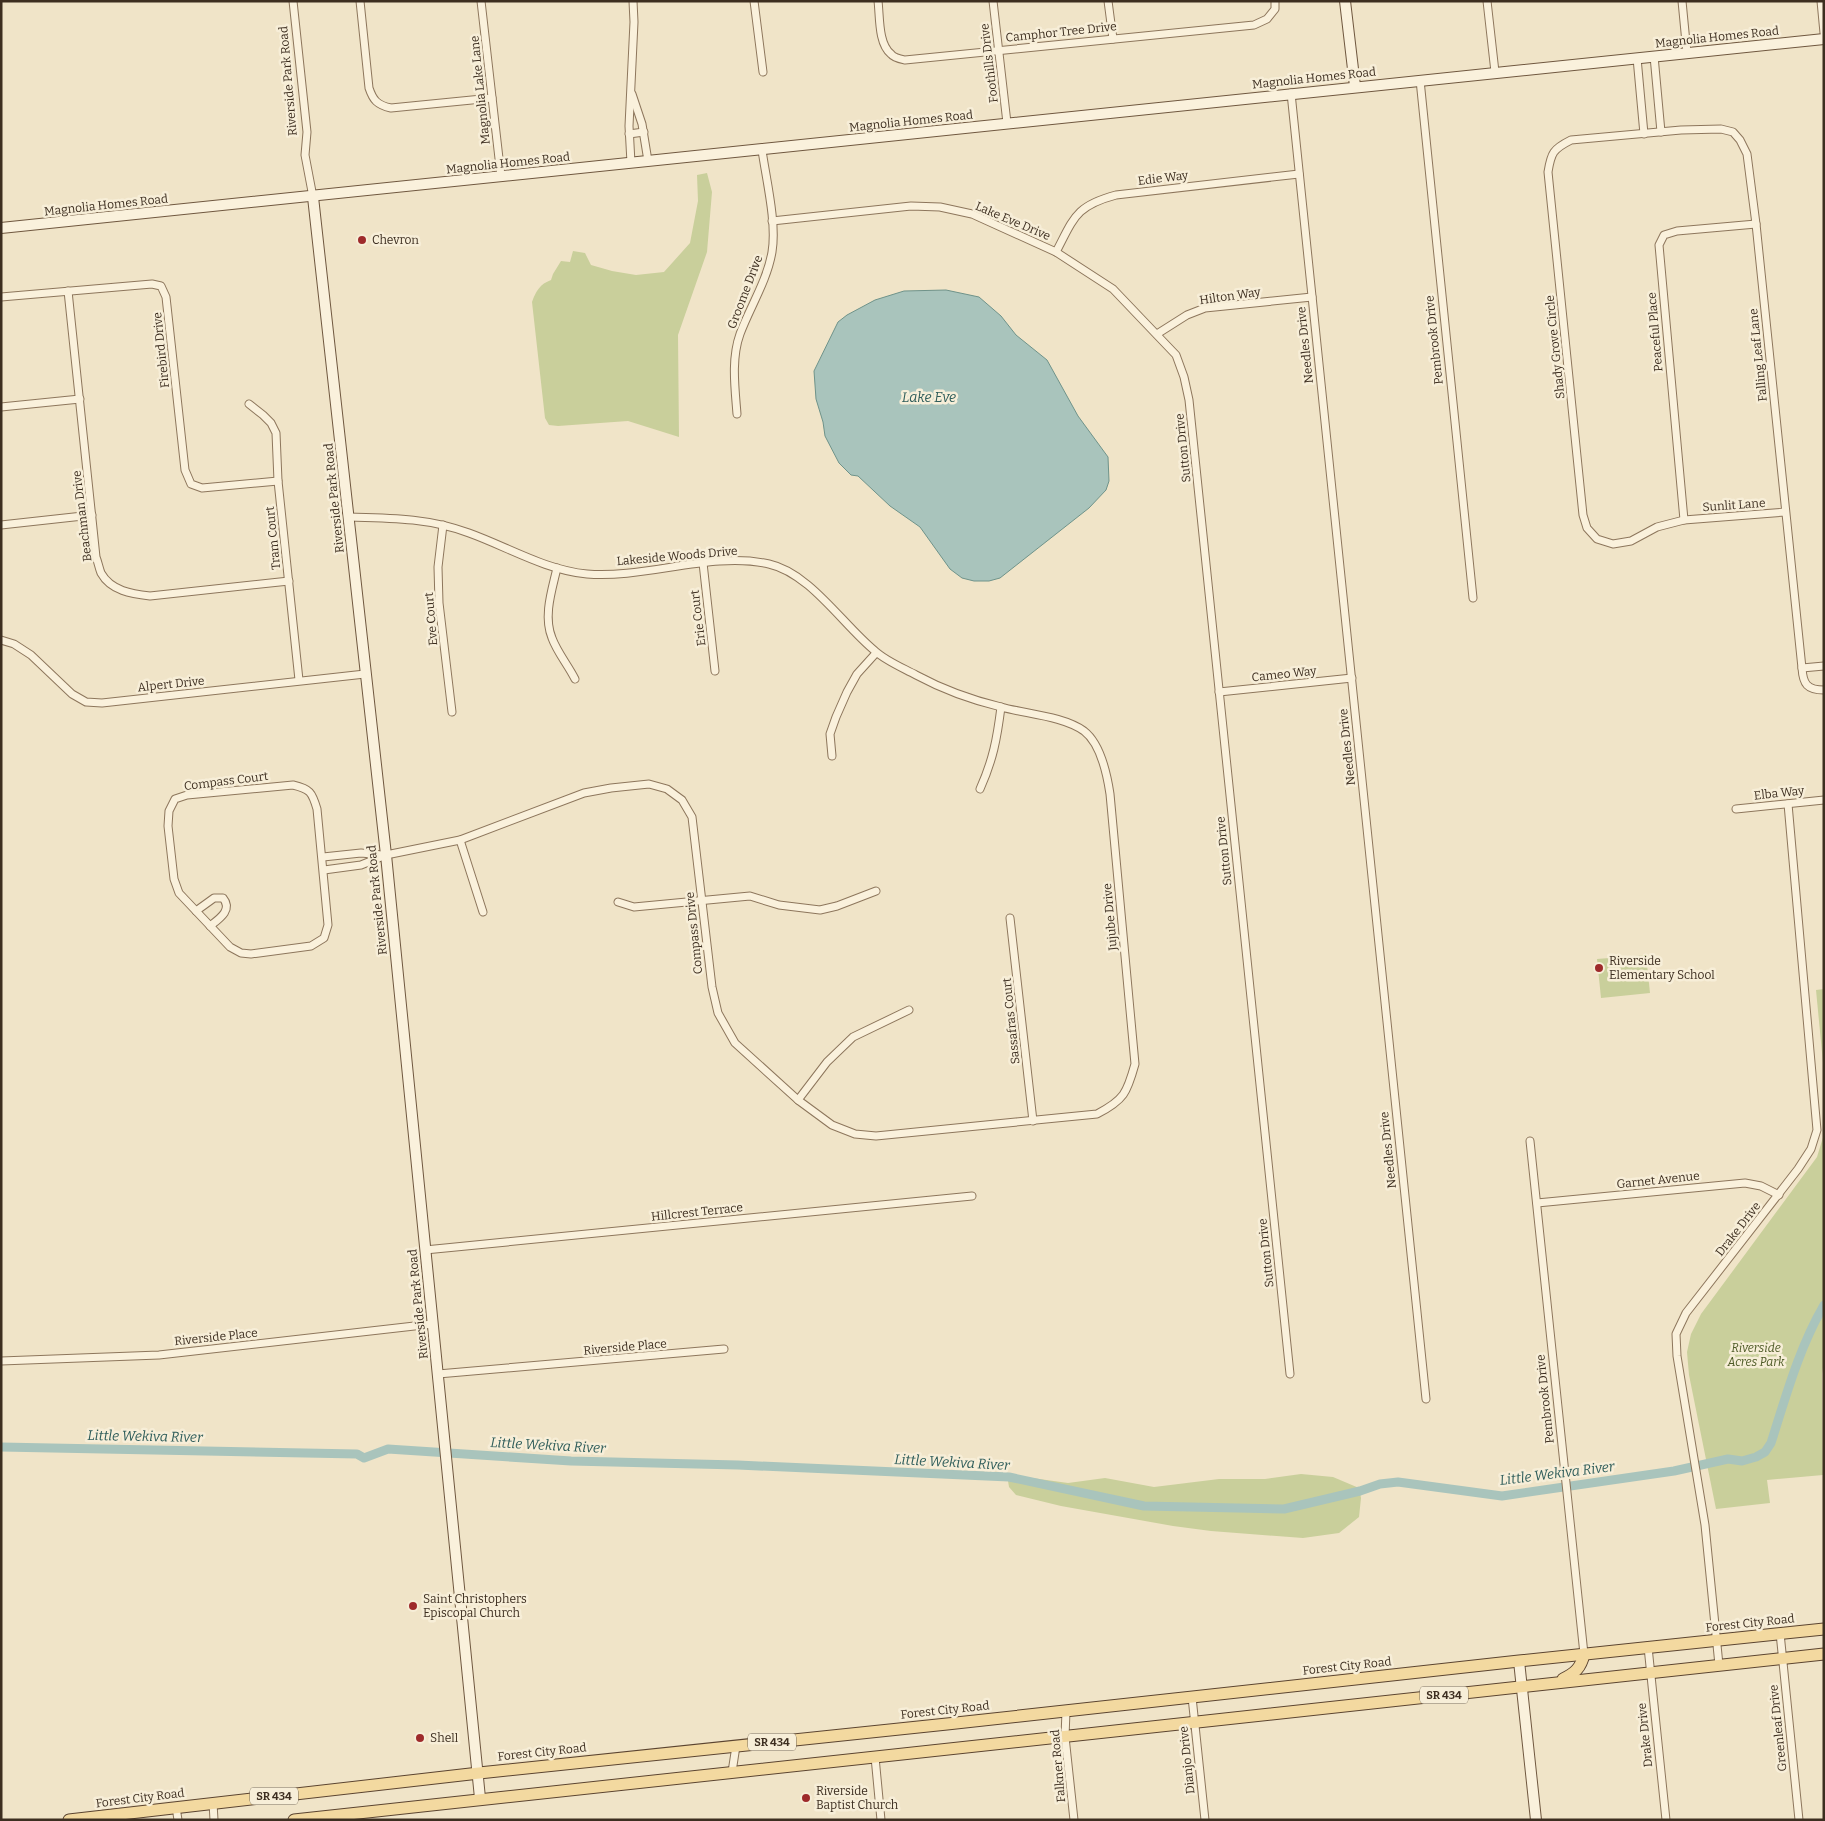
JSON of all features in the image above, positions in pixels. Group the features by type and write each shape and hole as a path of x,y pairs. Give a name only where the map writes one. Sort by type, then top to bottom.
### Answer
{"main road":[{"name":"Forest City Road","path":"69,1820 479,1773 1824,1629"},
{"path":"1557,1682 1574,1673 1582,1664 1584,1654"},
{"name":"SR 434","path":"294,1820 480,1798 1065,1737 1824,1654"}],"street":[{"name":"Riverside Park Road","path":"293,1 307,132 305,155 313,197 386,855 480,1798"},
{"path":"360,1 369,88 373,100 382,106 391,108 492,98"},
{"name":"Magnolia Lake Lane","path":"482,1 501,176"},
{"path":"631,163 629,134 634,22 632,1"},
{"path":"754,1 763,72"},
{"name":"Camphor Tree Drive","path":"878,1 882,39 886,50 892,56 905,60 1254,25 1267,19 1275,9 1275,1"},
{"name":"Foothills Drive","path":"993,1 1007,123"},
{"path":"1108,1 1113,39"},
{"path":"1345,1 1355,86"},
{"path":"1487,1 1495,72"},
{"path":"1682,1 1687,53"},
{"path":"1821,1 1824,33"},
{"name":"Magnolia Homes Road","path":"1,228 762,150 1355,86 1824,39"},
{"path":"1654,56 1661,132"},
{"path":"1637,58 1644,134"},
{"name":"Pembrook Drive","path":"1420,80 1473,598"},
{"path":"631,91 644,132 648,161"},
{"name":"Needles Drive","path":"1291,93 1426,1399"},
{"name":"Falling Leaf Lane","path":"1644,134 1721,129 1733,132 1740,140 1747,154 1756,224 1803,680 1806,686 1810,688 1824,690"},
{"path":"629,134 644,132"},
{"name":"Shady Grove Circle","path":"1644,134 1571,140 1558,146 1550,156 1548,172 1583,515 1587,528 1597,539 1613,544 1631,541 1657,527 1684,520"},
{"name":"Groome Drive","path":"737,414 735,376 739,336 766,271 772,251 772,222 762,150"},
{"name":"Edie Way","path":"1056,252 1082,209 1098,200 1116,195 1299,174"},
{"name":"Lake Eve Drive","path":"772,222 911,206 940,206 972,214 1056,252 1113,289 1157,334"},
{"name":"Peaceful Place","path":"1684,520 1658,245 1664,235 1677,231 1756,224"},
{"name":"Firebird Drive","path":"1,297 152,284 161,286 166,297 185,470 192,484 202,488 278,482"},
{"name":"Beachman Drive","path":"68,291 96,558 102,574 113,586 130,594 150,596 289,581"},
{"name":"Hilton Way","path":"1157,334 1187,314 1205,308 1312,297"},
{"name":"Sutton Drive","path":"1157,334 1176,355 1184,376 1189,400 1290,1374"},
{"path":"1,407 80,399"},
{"name":"Tram Court","path":"249,404 264,415 276,433 278,482 299,680"},
{"name":"Sunlit Lane","path":"1684,520 1786,512"},
{"path":"1,525 92,515"},
{"name":"Lakeside Woods Drive","path":"349,517 411,519 443,525 469,533 535,561 557,568 588,574 623,573 702,563 745,561 770,564 790,573 808,586 876,652 917,676 967,697 1002,707"},
{"name":"Eve Court","path":"443,525 438,567 439,603 452,712"},
{"name":"Erie Court","path":"702,563 715,671"},
{"path":"557,568 548,616 551,637 575,679"},
{"name":"Alpert Drive","path":"1,640 14,644 31,655 72,694 86,702 102,703 366,674"},
{"path":"832,756 830,734 844,700 857,674 876,652"},
{"path":"1802,668 1824,666"},
{"name":"Cameo Way","path":"1219,692 1352,678"},
{"path":"980,789 990,768 1002,707"},
{"name":"Jujube Drive","path":"1002,707 1064,722 1085,732 1097,749 1106,767 1135,1064 1130,1083 1115,1105 1097,1114 1033,1121"},
{"name":"Compass Court","path":"294,784 306,788 313,796 317,809 322,857 328,925 324,938 311,946 251,954 241,953 230,947 179,893 174,879 168,811 175,799 187,795 294,784"},
{"name":"Compass Drive","path":"386,855 460,840 584,793 649,784 667,789 682,800 692,817 712,987 718,1012 735,1043 798,1100 832,1125 855,1134 876,1136 1033,1121"},
{"name":"Elba Way","path":"1736,809 1824,800"},
{"name":"Drake Drive","path":"1719,1665 1705,1525 1679,1374 1676,1334 1686,1313 1779,1195 1812,1149 1817,1130 1788,804"},
{"path":"460,840 483,912"},
{"path":"322,857 361,853 386,855"},
{"path":"324,870 361,865 386,855"},
{"path":"618,902 634,908 750,896 779,905 820,910 837,906 876,891"},
{"path":"196,911 214,898 223,898 227,908 210,926"},
{"name":"Sassafras Court","path":"1010,918 1033,1121"},
{"path":"798,1100 827,1062 853,1037 909,1010"},
{"name":"Pembrook Drive","path":"1530,1141 1584,1654"},
{"name":"Garnet Avenue","path":"1537,1203 1745,1183 1761,1186 1779,1195"},
{"name":"Hillcrest Terrace","path":"424,1250 972,1196"},
{"name":"Riverside Place","path":"1,1361 158,1355 432,1324"},
{"name":"Riverside Place","path":"438,1374 724,1349"},
{"name":"Greenleaf Drive","path":"1780,1633 1799,1820"},
{"name":"Drake Drive","path":"1648,1647 1666,1820"},
{"path":"1519,1661 1536,1820"},
{"name":"Dianjo Drive","path":"1192,1697 1205,1820"},
{"name":"Falkner Road","path":"1066,1711 1065,1737 1074,1820"},
{"path":"732,1772 736,1746"},
{"path":"875,1757 881,1820"},
{"path":"212,1803 214,1820"},
{"path":"176,1807 178,1820"}],"green space":[{"path":"707,173 712,192 707,252 678,335 679,437 628,421 549,425 545,418 532,302 537,291 551,280 561,261 570,262 573,251 585,253 591,265 612,271 636,275 664,272 690,243 698,201 697,175"},
{"path":"1646,955 1650,993 1601,998 1597,959"},
{"path":"1824,989 1824,1073 1816,990"},
{"name":"Riverside Acres Park","path":"1824,1134 1823,1475 1767,1480 1770,1503 1716,1509 1689,1375 1687,1352 1691,1334 1701,1314 1817,1157"},
{"path":"1301,1474 1333,1477 1359,1488 1361,1498 1359,1517 1339,1533 1303,1538 1211,1531 1061,1506 1016,1495 1009,1487 1008,1481 1009,1477 1025,1477 1068,1483 1105,1478 1154,1487 1219,1479 1265,1479"}],"water":[{"name":"Lake Eve","path":"946,290 979,297 1001,316 1016,335 1047,360 1078,416 1108,457 1109,481 1106,490 1089,508 1000,578 989,581 974,581 962,578 950,569 920,527 890,506 858,476 851,475 839,463 825,436 816,399 814,371 838,322 875,300 904,291"}],"waterway":[{"name":"Little Wekiva River","path":"1,1447 357,1454 364,1458 388,1449 571,1461 738,1465 1009,1477 1144,1506 1284,1509 1360,1491 1380,1484 1398,1482 1502,1496 1674,1471 1728,1459 1742,1461 1765,1452 1771,1443 1800,1355 1824,1305"}],"place":[{"name":"Chevron","path":"362,240"},
{"name":"Riverside Elementary School","path":"1599,968"},
{"name":"Saint Christophers Episcopal Church","path":"413,1606"},
{"name":"Shell","path":"420,1738"},
{"name":"Riverside Baptist Church","path":"806,1798"}]}
